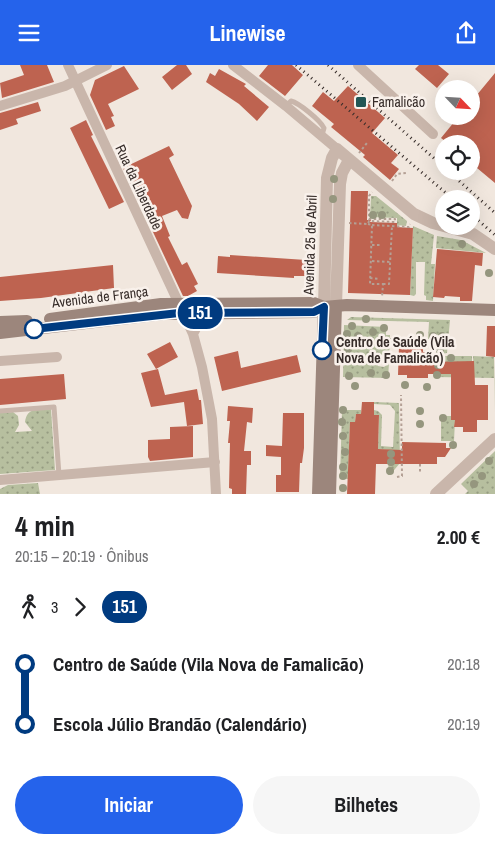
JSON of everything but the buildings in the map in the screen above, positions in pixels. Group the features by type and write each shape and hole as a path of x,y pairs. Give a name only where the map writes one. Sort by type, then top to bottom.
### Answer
{"main road":[{"name":"Avenida de França","path":"0,322 15,323 161,304 180,310"},
{"name":"Avenida de França","path":"0,333 180,310 323,305"},
{"path":"180,310 213,313 323,305 495,310"},
{"name":"Avenida 25 de Abril","path":"323,305 328,378"},
{"name":"Avenida 25 de Abril","path":"323,305 328,378 325,489"}],"street":[{"name":"Rua da Liberdade","path":"68,65 180,310 193,334 212,419 216,494"},
{"path":"0,106 65,86 107,65"},
{"path":"233,65 286,106 414,214 434,223 473,234 495,249"},
{"path":"358,65 433,134"},
{"name":"Avenida 25 de Abril","path":"323,305 328,178 332,158 337,149"},
{"name":"Avenida 25 de Abril","path":"323,305 342,173 350,161"},
{"path":"193,334 200,321 213,313"},
{"path":"0,361 57,357"},
{"path":"436,494 495,439"},
{"path":"0,480 215,462"}],"lane":[{"path":"0,411 54,407 59,475"}],"path":[{"path":"387,187 397,174 406,173"},
{"path":"368,224 369,221 395,222 395,219 369,219 370,196 372,192"},
{"path":"350,223 409,227 411,222"},
{"path":"372,225 370,284 389,285 392,226"},
{"path":"372,245 381,245"},
{"path":"371,261 390,262"},
{"path":"370,278 380,279"},
{"path":"382,294 383,284"},
{"path":"397,477 402,476 401,395"},
{"path":"420,464 420,473"}],"green space":[{"path":"371,196 376,196 407,221 406,226 397,225 397,218 370,217"},
{"path":"413,226 434,235 431,264 435,264 433,301 426,300 424,295 425,262 416,262 416,294 414,296 410,295"},
{"path":"437,236 461,240 486,253 436,248"},
{"path":"351,317 450,320 447,353 436,355 437,340 428,339 429,322 347,320"},
{"path":"344,325 386,327 386,335 390,335 389,359 385,355 378,356 378,366 384,367 389,363 388,378 343,377"},
{"path":"440,356 472,356 472,362 441,374 474,374 473,356 494,357 495,413 494,378 436,377 436,358"},
{"path":"374,402 399,403 400,463 390,475 388,475 389,450 378,449 379,416 373,415 374,410 382,415 381,446 393,447 395,411 390,405 374,404"},
{"path":"51,409 55,470 0,474 0,413 13,412 18,416 19,425 15,432 32,431 25,422 28,414 34,410"},
{"path":"342,410 361,410 361,414 356,414 355,422 350,423 348,479 340,479"},
{"path":"441,416 451,416 451,420 455,420 454,441 441,441"},
{"path":"495,451 495,494 465,494 468,491 461,484"},
{"path":"38,483 40,494 0,494 0,489 8,485"}],"railway":[{"path":"296,65 442,190"},
{"path":"328,65 435,159"},
{"path":"458,180 495,213"},
{"path":"480,222 495,235"}],"bus line":[{"name":"151","path":"34,329 163,314 314,312 324,307 322,350"}],"place":[{"name":"Famalicão","path":"361,102"},
{"name":"Centro de Saúde (Vila Nova de Famalicão)","path":"322,350"}]}
